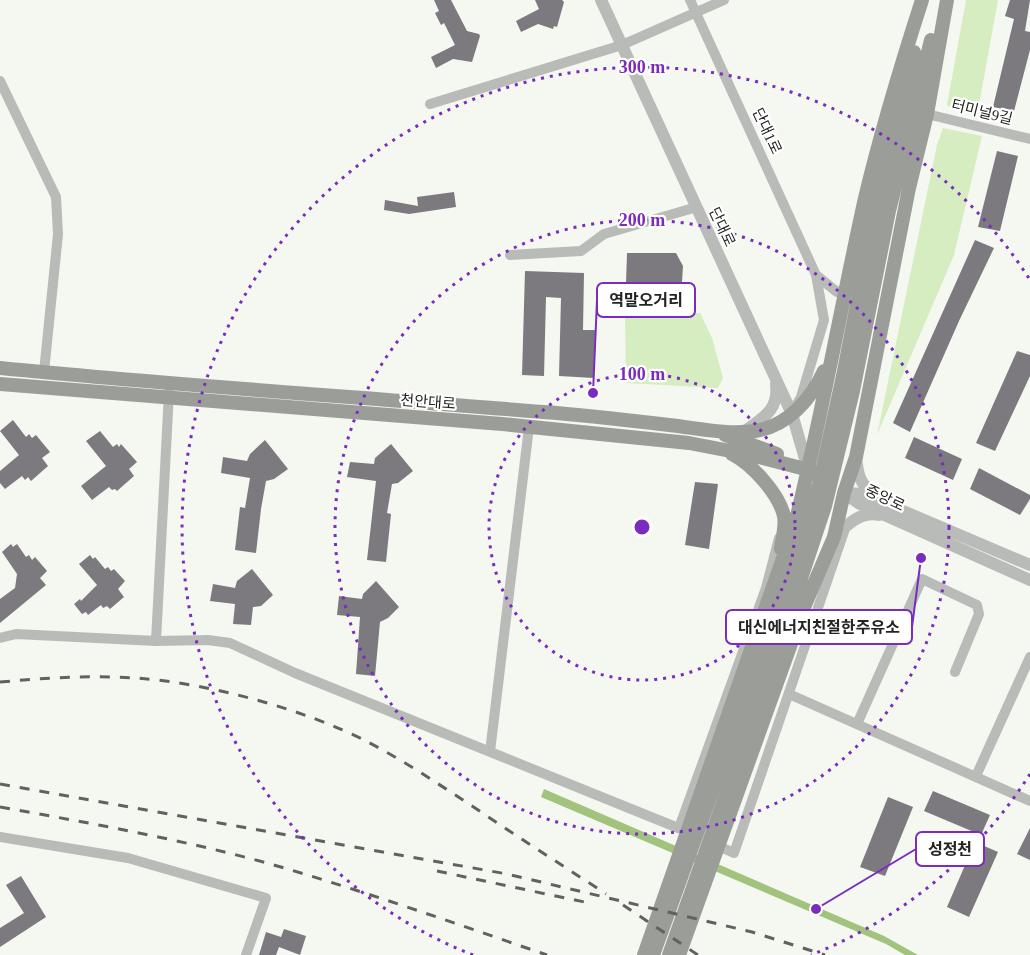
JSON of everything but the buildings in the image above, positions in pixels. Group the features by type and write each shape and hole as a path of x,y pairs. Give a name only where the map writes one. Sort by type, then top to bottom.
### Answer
{"main road":[{"path":"669,955 780,642 825,506 853,391 889,211 924,0"},
{"path":"644,955 795,524 809,470 866,196 891,98 924,0"},
{"path":"653,955 786,587 819,485 872,228 905,119 927,60 940,0"},
{"path":"680,955 805,605 834,537 844,493 856,457 909,188 927,114 947,0"},
{"path":"710,430 755,431 775,425 800,408 815,389 825,367 842,308"},
{"name":"천안대로","path":"0,368 599,416 710,430"},
{"name":"천안대로","path":"0,384 529,427 689,443 809,470 844,493"},
{"path":"710,430 775,453 809,470"},
{"path":"724,450 740,458 757,473 769,489 784,517 778,575"}],"street":[{"name":"단대로","path":"601,0 792,414 809,470"},
{"name":"단대1로","path":"690,0 816,275 824,320 801,396 792,414"},
{"path":"430,104 622,45 724,0"},
{"path":"0,81 56,196 58,234 44,372"},
{"name":"터미널9길","path":"927,114 1030,139"},
{"path":"510,255 581,251 604,234 696,207"},
{"path":"816,275 837,292 842,291 847,284"},
{"path":"745,430 773,408 777,394 776,380"},
{"path":"156,640 169,383"},
{"path":"490,752 529,427"},
{"path":"856,457 858,474 863,486 880,501"},
{"name":"중앙로","path":"844,493 863,494 1030,565"},
{"name":"중앙로","path":"844,493 860,504 1030,580"},
{"path":"834,537 852,520 870,513 895,519"},
{"path":"679,828 765,588 784,517"},
{"path":"0,638 16,634 208,640 230,643 295,673 679,828 734,854 846,526"},
{"path":"857,724 922,579 977,605 979,614 955,672"},
{"path":"976,776 1030,657"},
{"path":"789,694 1030,801"},
{"path":"689,800 695,821 707,828"},
{"path":"679,828 730,831 745,821"},
{"path":"0,837 128,858 266,898 246,955"}],"shaded area":[{"path":"966,0 998,0 977,116 954,110 947,105"},
{"path":"943,128 982,136 954,255 877,435 937,145"},
{"path":"654,311 700,313 712,338 723,378 718,388 626,383 625,315"},
{"path":"544,789 884,936 918,955 905,955 886,944 541,797"}],"railway":[{"path":"0,682 85,677 164,681 224,692 315,719 368,742 398,759 606,894"},
{"path":"0,784 507,874 752,932 825,955"},
{"path":"0,807 101,825 234,854 302,873 547,955"},
{"path":"437,871 589,903"},
{"path":"623,905 698,955"}],"place":[{"name":"역말오거리","path":"593,393"},
{"name":"대신에너지친절한주유소","path":"921,558"},
{"name":"성정천","path":"816,909"}]}
